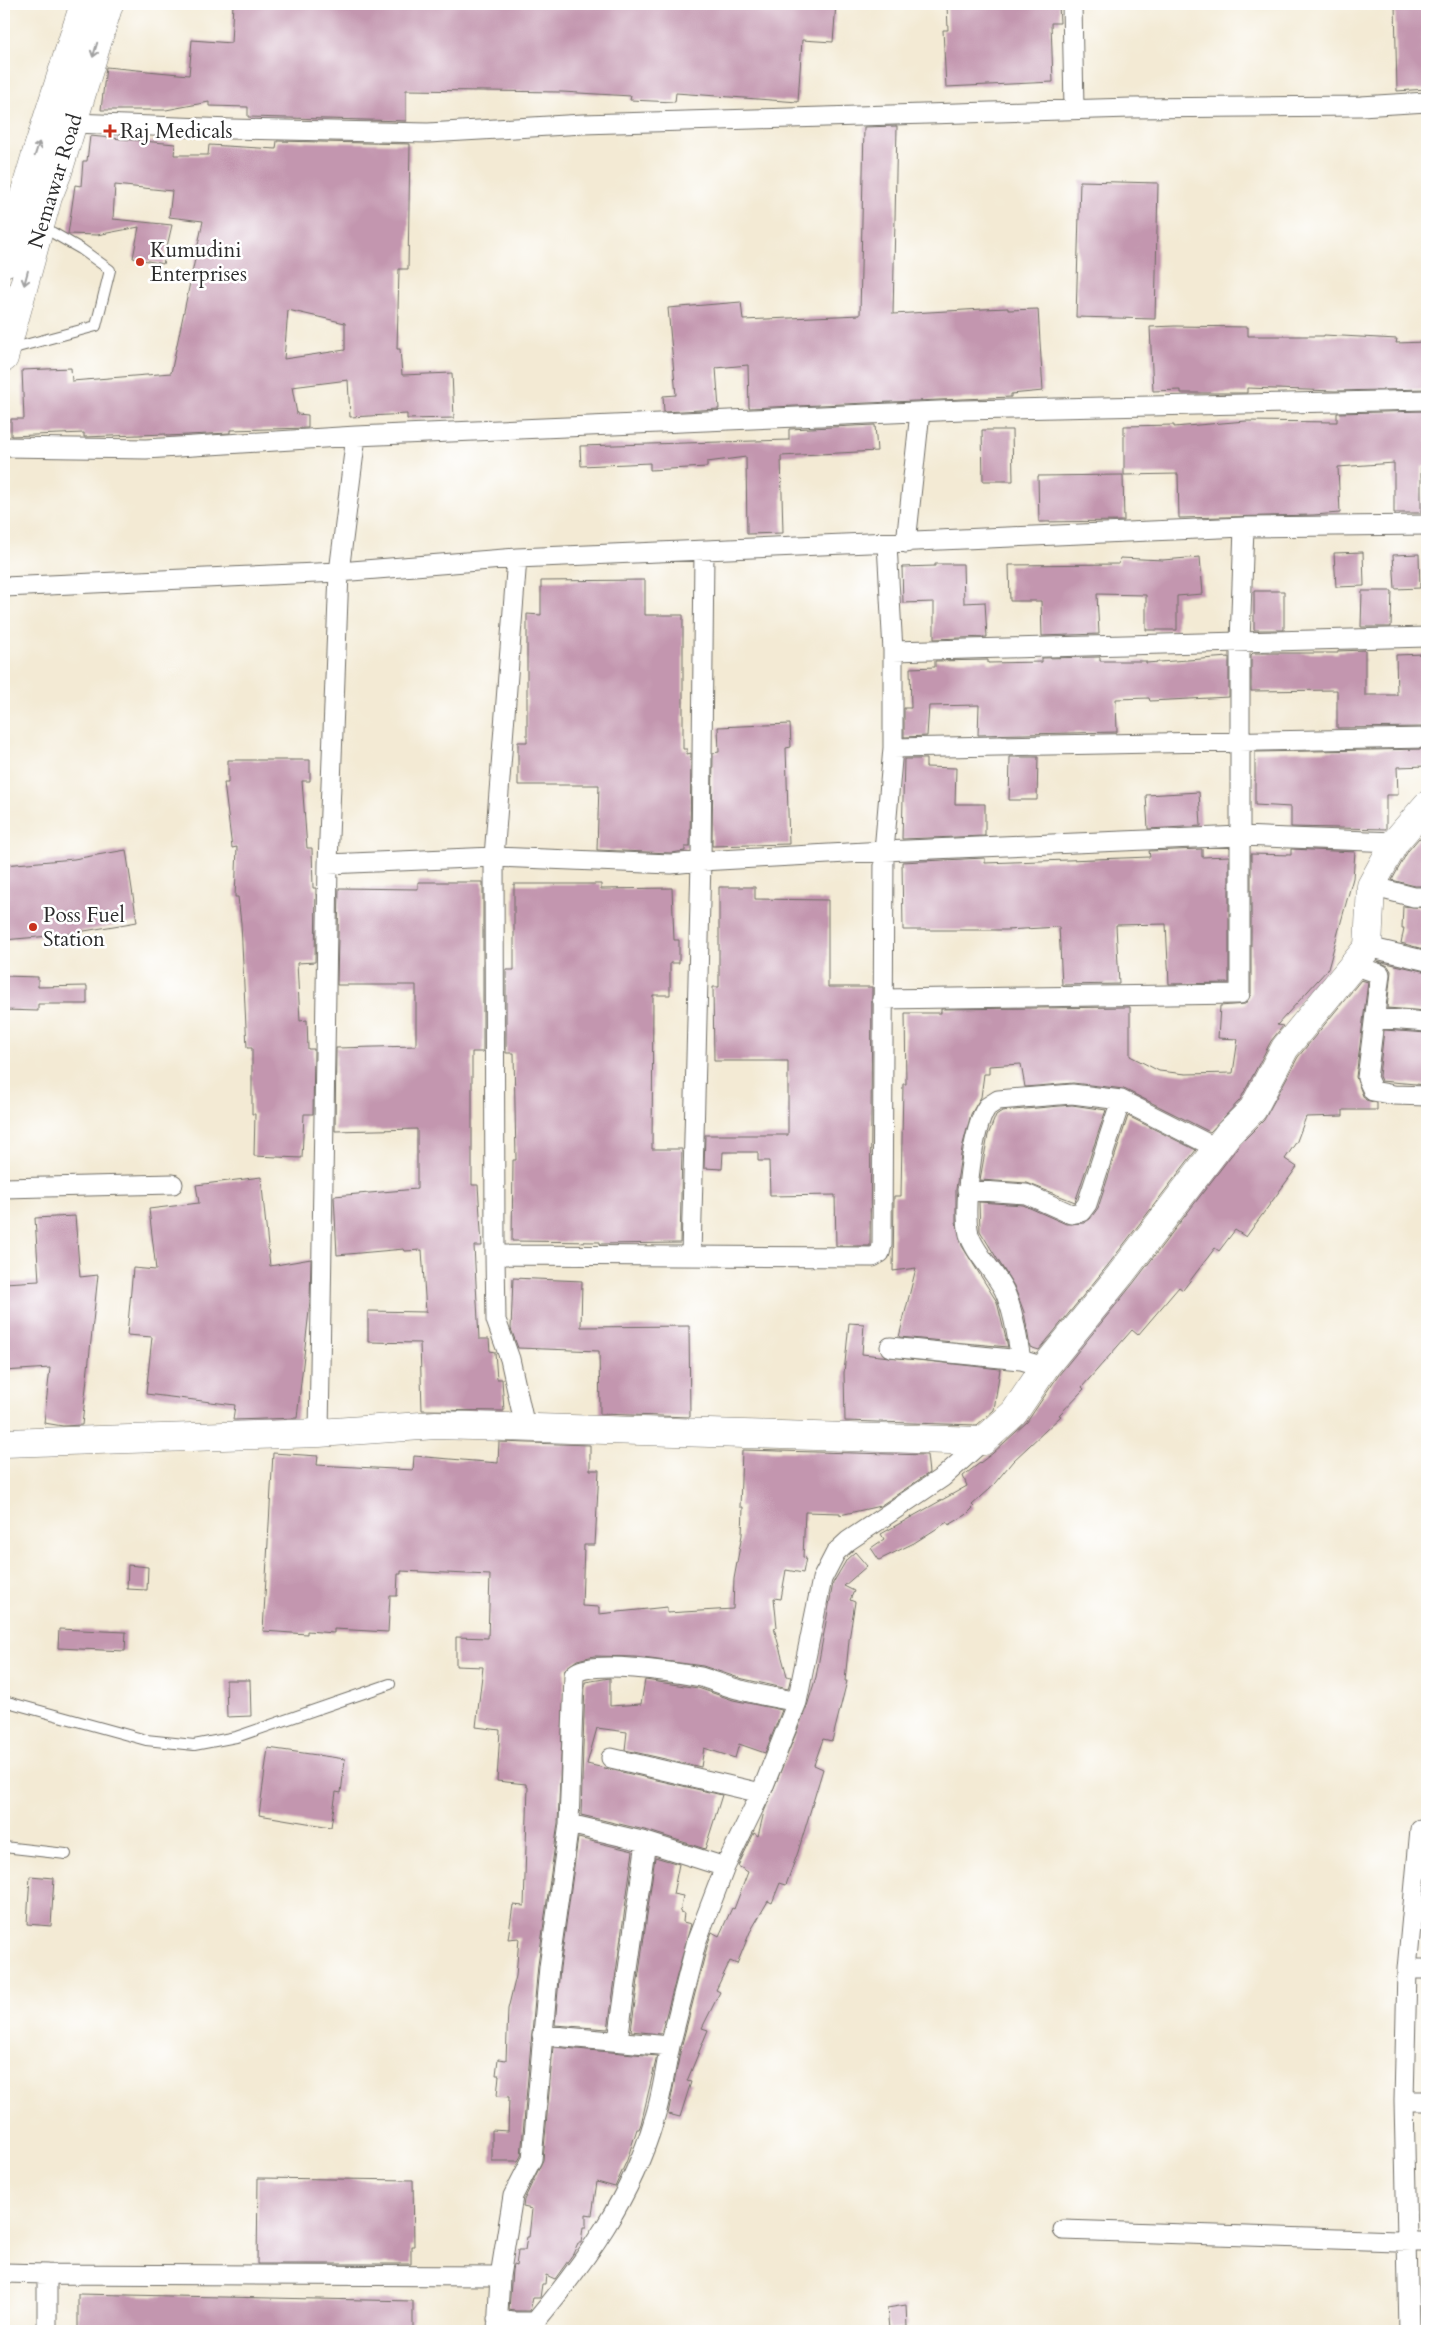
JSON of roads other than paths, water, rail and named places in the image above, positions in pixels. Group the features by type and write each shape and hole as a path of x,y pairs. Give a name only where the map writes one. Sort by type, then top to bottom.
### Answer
{"main road":[{"name":"Nemawar Road","path":"5,354 40,226 40,184 84,4"},
{"name":"Nemawar Road","path":"4,263 40,184 73,123 109,4"},
{"path":"4,1443 319,1432 436,1425 983,1441 1014,1413 1033,1363 1218,1149 1228,1134 1253,1109 1285,1048 1361,956 1371,886 1395,842 1427,805"}],"street":[{"path":"1072,4 1074,110"},
{"path":"73,123 231,129 428,132 583,124 1074,110 1361,106 1427,102"},
{"path":"4,447 146,449 356,436 920,412 1427,400"},
{"path":"906,543 920,412"},
{"path":"319,1432 328,864 339,572 356,436"},
{"path":"4,587 339,572 516,558 887,544 1244,527 1427,525"},
{"path":"882,999 1240,994 1240,642 1244,527"},
{"path":"495,1255 872,1256 880,1253 882,1244 884,851 893,748 893,651 887,544"},
{"path":"691,1256 701,861 704,551"},
{"path":"516,558 494,857 495,1255 496,1320 510,1359 525,1427"},
{"path":"893,651 1427,637"},
{"path":"893,748 1427,738"},
{"path":"328,864 494,857 671,864 884,851 1241,836 1395,842"},
{"path":"1371,886 1414,897 1427,898"},
{"path":"1361,956 1427,960"},
{"path":"1361,956 1380,974 1367,1078 1373,1091 1394,1096 1427,1096"},
{"path":"1375,1018 1427,1022"},
{"path":"890,1346 1033,1363 1003,1289 970,1236 967,1190 984,1111 992,1103 1014,1098 1072,1094 1121,1100 1218,1149"},
{"path":"967,1190 1026,1194 1071,1214 1081,1212 1087,1204 1121,1100"},
{"path":"4,1188 173,1184"},
{"path":"797,1702 740,1690 701,1678 664,1672 612,1667 584,1668 577,1670 574,1675 569,1824 542,2035 532,2159 513,2196 500,2276 497,2325 513,2322 535,2322 577,2271 624,2196 654,2121 670,2046 697,1940 725,1867 761,1793 797,1702 822,1579 836,1552 866,1527 943,1477 983,1441"},
{"path":"611,1758 761,1793"},
{"path":"569,1824 646,1842 725,1867"},
{"path":"1409,2331 1404,2100 1407,1969 1420,1829 1427,1829"},
{"path":"618,2040 646,1842"},
{"path":"1407,1969 1427,1969"},
{"path":"542,2035 618,2040 670,2046"},
{"path":"1404,2100 1427,2100"},
{"path":"1063,2230 1427,2242"},
{"path":"4,2273 500,2276"},
{"path":"47,2274 47,2331"}],"lane":[{"path":"5,354 96,326 110,270 81,249 40,226"},
{"path":"4,1701 146,1740 194,1745 236,1737 390,1684"},
{"path":"4,1846 66,1854"}],"place":[{"name":"Raj Medicals","path":"110,131"},
{"name":"Kumudini Enterprises","path":"140,262"},
{"name":"Poss Fuel Station","path":"33,927"}]}
